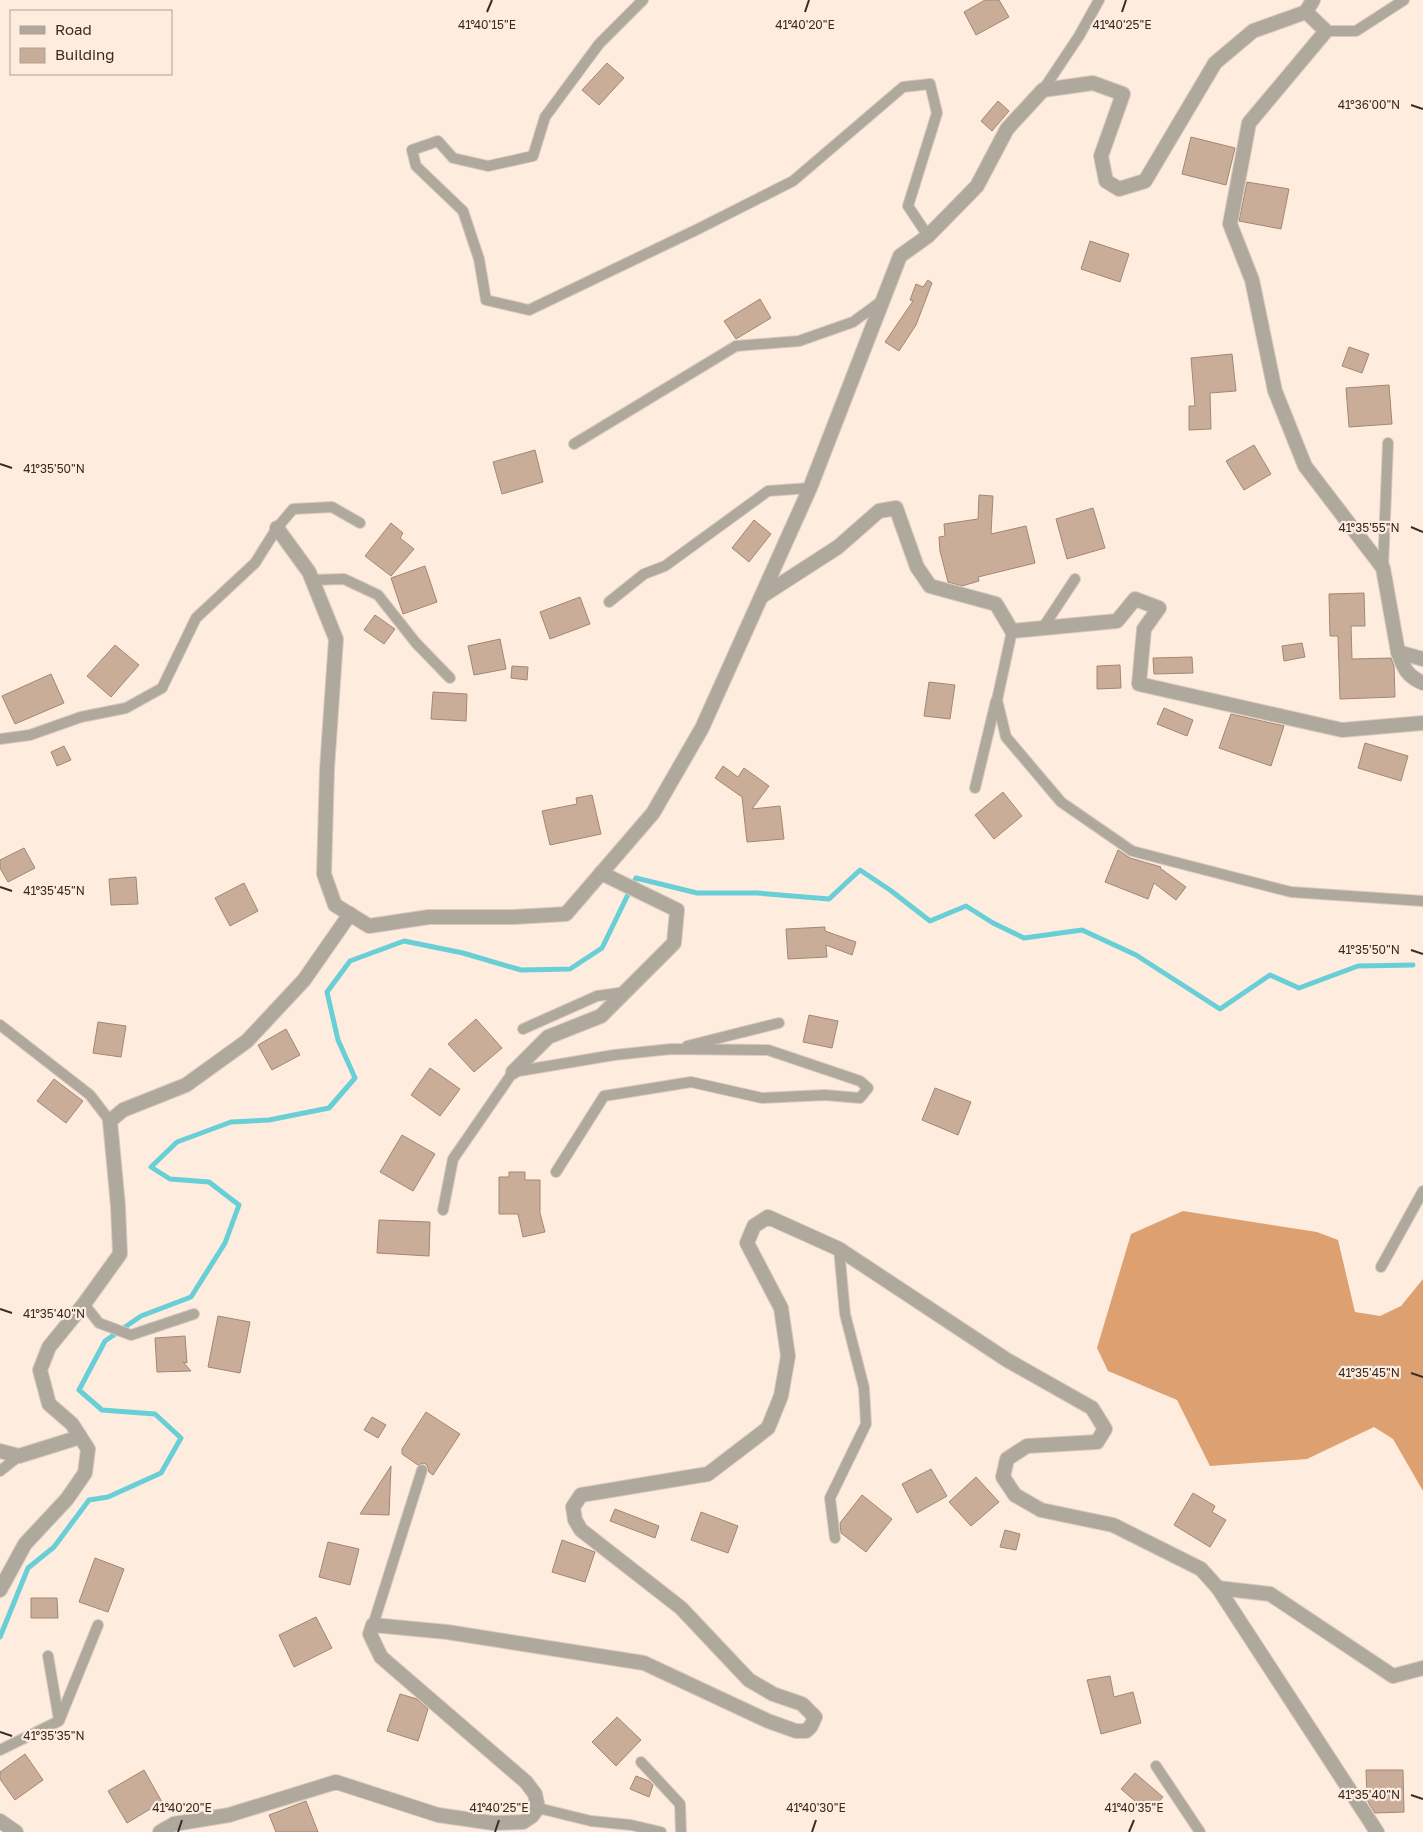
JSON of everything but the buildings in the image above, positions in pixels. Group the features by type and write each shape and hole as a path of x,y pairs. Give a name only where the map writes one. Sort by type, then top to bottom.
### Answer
{"street":[{"path":"277,528 309,572 336,639 327,768 324,874 335,905 369,926 429,917 514,917 566,914 653,813 702,728 810,488 900,256 928,236 977,186 1007,128 1043,90 1093,82 1123,94 1101,156 1106,181 1120,189 1145,182 1215,63 1253,31 1310,6 1326,31 1249,123 1230,224 1252,280 1275,391 1305,466 1383,568 1398,652 1403,667 1412,678 1423,683"},
{"path":"762,596 838,547 879,511 896,508 917,567 930,586 996,604 1012,631 1042,629 1069,624 1116,621 1135,599 1159,608 1144,629 1139,684 1342,730 1423,723"},
{"path":"1398,652 1423,659"},
{"path":"513,1072 548,1037 601,1016 674,943 677,910 601,873"},
{"path":"0,1590 26,1544 68,1499 85,1473 88,1449 72,1424 49,1404 40,1370 49,1347 84,1304 120,1254 118,1206 110,1121 123,1110 186,1085 247,1041 304,980 350,914"},
{"path":"160,1832 174,1824 229,1815 336,1782 438,1815 493,1823 524,1822 532,1816 538,1808 534,1794 526,1782 381,1657 370,1634 373,1625 447,1632 644,1663 768,1721 796,1730 806,1731 812,1726 815,1718 802,1704 773,1694 749,1680 681,1608 581,1530 575,1520 573,1507 581,1496 708,1474 768,1428 781,1396 788,1356 781,1308 747,1243 754,1226 768,1217 839,1249 1007,1360 1092,1408 1104,1429 1097,1442 1027,1446 1007,1458 1003,1477 1015,1495 1041,1510 1113,1526 1201,1569 1218,1588 1377,1832"},
{"path":"0,1451 19,1456 80,1436"},
{"path":"1218,1588 1270,1594 1393,1676 1423,1668"},
{"path":"0,1821 16,1832"}],"lane":[{"path":"643,0 599,44 545,117 533,156 488,166 453,158 438,142 412,150 416,166 462,212 479,259 486,300 529,310 698,229 793,181 903,87 930,84 937,112 908,206 928,236"},
{"path":"1043,90 1079,36 1099,0"},
{"path":"1326,31 1356,31 1404,0"},
{"path":"574,444 736,346 799,341 852,322 883,300"},
{"path":"1383,568 1388,443"},
{"path":"609,602 644,574 665,566 768,491 810,488"},
{"path":"0,740 30,736 81,717 126,708 162,688 196,618 256,563 277,528 293,509 332,507 360,523"},
{"path":"311,580 344,579 378,595 416,643 450,678"},
{"path":"1042,629 1075,580"},
{"path":"975,788 1012,631"},
{"path":"996,700 1006,737 1061,802 1132,851 1291,892 1423,901"},
{"path":"523,1029 597,996 626,991"},
{"path":"443,1210 453,1159 513,1072 671,1049 778,1023"},
{"path":"0,1025 90,1095 110,1121"},
{"path":"556,1172 604,1096 691,1082 762,1098 825,1095 860,1098 868,1088 860,1081 768,1050 671,1049"},
{"path":"1381,1266 1423,1191"},
{"path":"835,1538 830,1498 866,1424 864,1388 845,1314 839,1249"},
{"path":"84,1304 100,1324 131,1335 194,1314"},
{"path":"0,1471 19,1456"},
{"path":"373,1625 422,1470"},
{"path":"0,1750 59,1721 98,1625"},
{"path":"48,1656 59,1721"},
{"path":"641,1762 680,1804 681,1832"},
{"path":"1156,1766 1200,1832"},
{"path":"538,1808 591,1821 632,1824 661,1832"}],"shaded area":[{"path":"1183,1211 1317,1232 1338,1240 1355,1312 1380,1316 1401,1306 1423,1279 1423,1491 1393,1439 1374,1427 1307,1459 1210,1466 1177,1400 1108,1371 1097,1348 1131,1234"}],"waterway":[{"path":"0,1637 28,1568 54,1547 89,1500 108,1497 161,1473 181,1438 155,1414 102,1410 79,1390 105,1341 141,1316 191,1297 225,1243 239,1205 209,1182 170,1179 151,1167 177,1142 231,1122 269,1120 329,1108 355,1078 338,1040 327,992 350,961 404,941 463,953 521,970 570,969 602,948 636,878 697,893 757,893 829,899 860,870 890,890 930,921 966,906 993,923 1024,938 1082,930 1136,955 1220,1009 1270,975 1299,988 1358,966 1413,965"}]}
